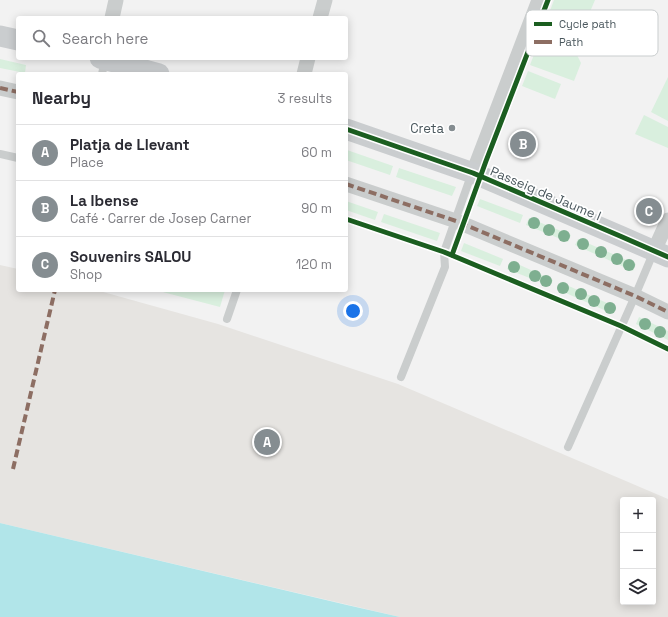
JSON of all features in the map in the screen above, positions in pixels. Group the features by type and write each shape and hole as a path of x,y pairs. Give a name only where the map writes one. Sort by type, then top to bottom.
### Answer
{"street":[{"path":"112,16 116,0"},
{"path":"321,16 325,0"},
{"path":"535,10 539,0"},
{"path":"473,174 526,34"},
{"path":"0,36 16,40"},
{"path":"304,72 308,60"},
{"path":"103,62 150,72"},
{"path":"0,88 16,92"},
{"name":"Passeig de Jaume I","path":"348,130 473,174 661,254"},
{"path":"348,185 456,222 635,296 668,312"},
{"path":"661,254 668,220"}],"lane":[{"path":"0,154 16,158"},
{"path":"401,377 445,267 444,252 456,222 468,184 473,174"},
{"path":"568,447 635,296 661,254"},
{"path":"227,319 235,292"}],"green space":[{"path":"554,0 595,0 591,10 550,10"},
{"path":"533,56 578,56 581,63 574,81 530,65"},
{"path":"0,59 26,65 25,72 0,68"},
{"path":"528,71 561,84 555,99 522,86"},
{"path":"668,77 668,121 651,112"},
{"path":"644,115 668,127 668,148 635,134"},
{"path":"348,150 393,166 390,175 348,161"},
{"path":"399,168 456,187 452,196 396,177"},
{"path":"480,199 523,215 520,223 477,206"},
{"path":"348,202 378,212 375,220 348,211"},
{"path":"384,214 440,233 437,241 381,222"},
{"path":"529,218 571,235 568,242 526,225"},
{"path":"578,239 636,264 633,271 575,245"},
{"path":"464,243 503,259 500,266 461,251"},
{"path":"511,261 553,280 550,286 507,269"},
{"path":"562,283 616,307 613,314 559,290"},
{"path":"163,292 224,292 220,307"},
{"path":"639,317 668,331 668,340 636,324"}],"sand":[{"path":"0,265 16,269 16,292 103,292 218,324 398,384 668,499 668,617 400,617 0,523"}],"water":[{"path":"0,523 347,605 400,617 0,617"}],"marked path":[{"path":"0,88 16,92"},
{"path":"348,185 456,221 635,296 668,312"},
{"path":"13,469 55,292"}],"cycle path":[{"path":"544,10 548,0"},
{"path":"452,255 526,56"},
{"path":"348,130 473,173 668,257"},
{"path":"348,220 444,252 621,326 668,349"}],"place":[{"name":"Creta","path":"452,128"},
{"name":"La Ibense","path":"523,144"},
{"name":"Souvenirs SALOU","path":"649,211"},
{"name":"Platja de Llevant","path":"267,442"}]}
